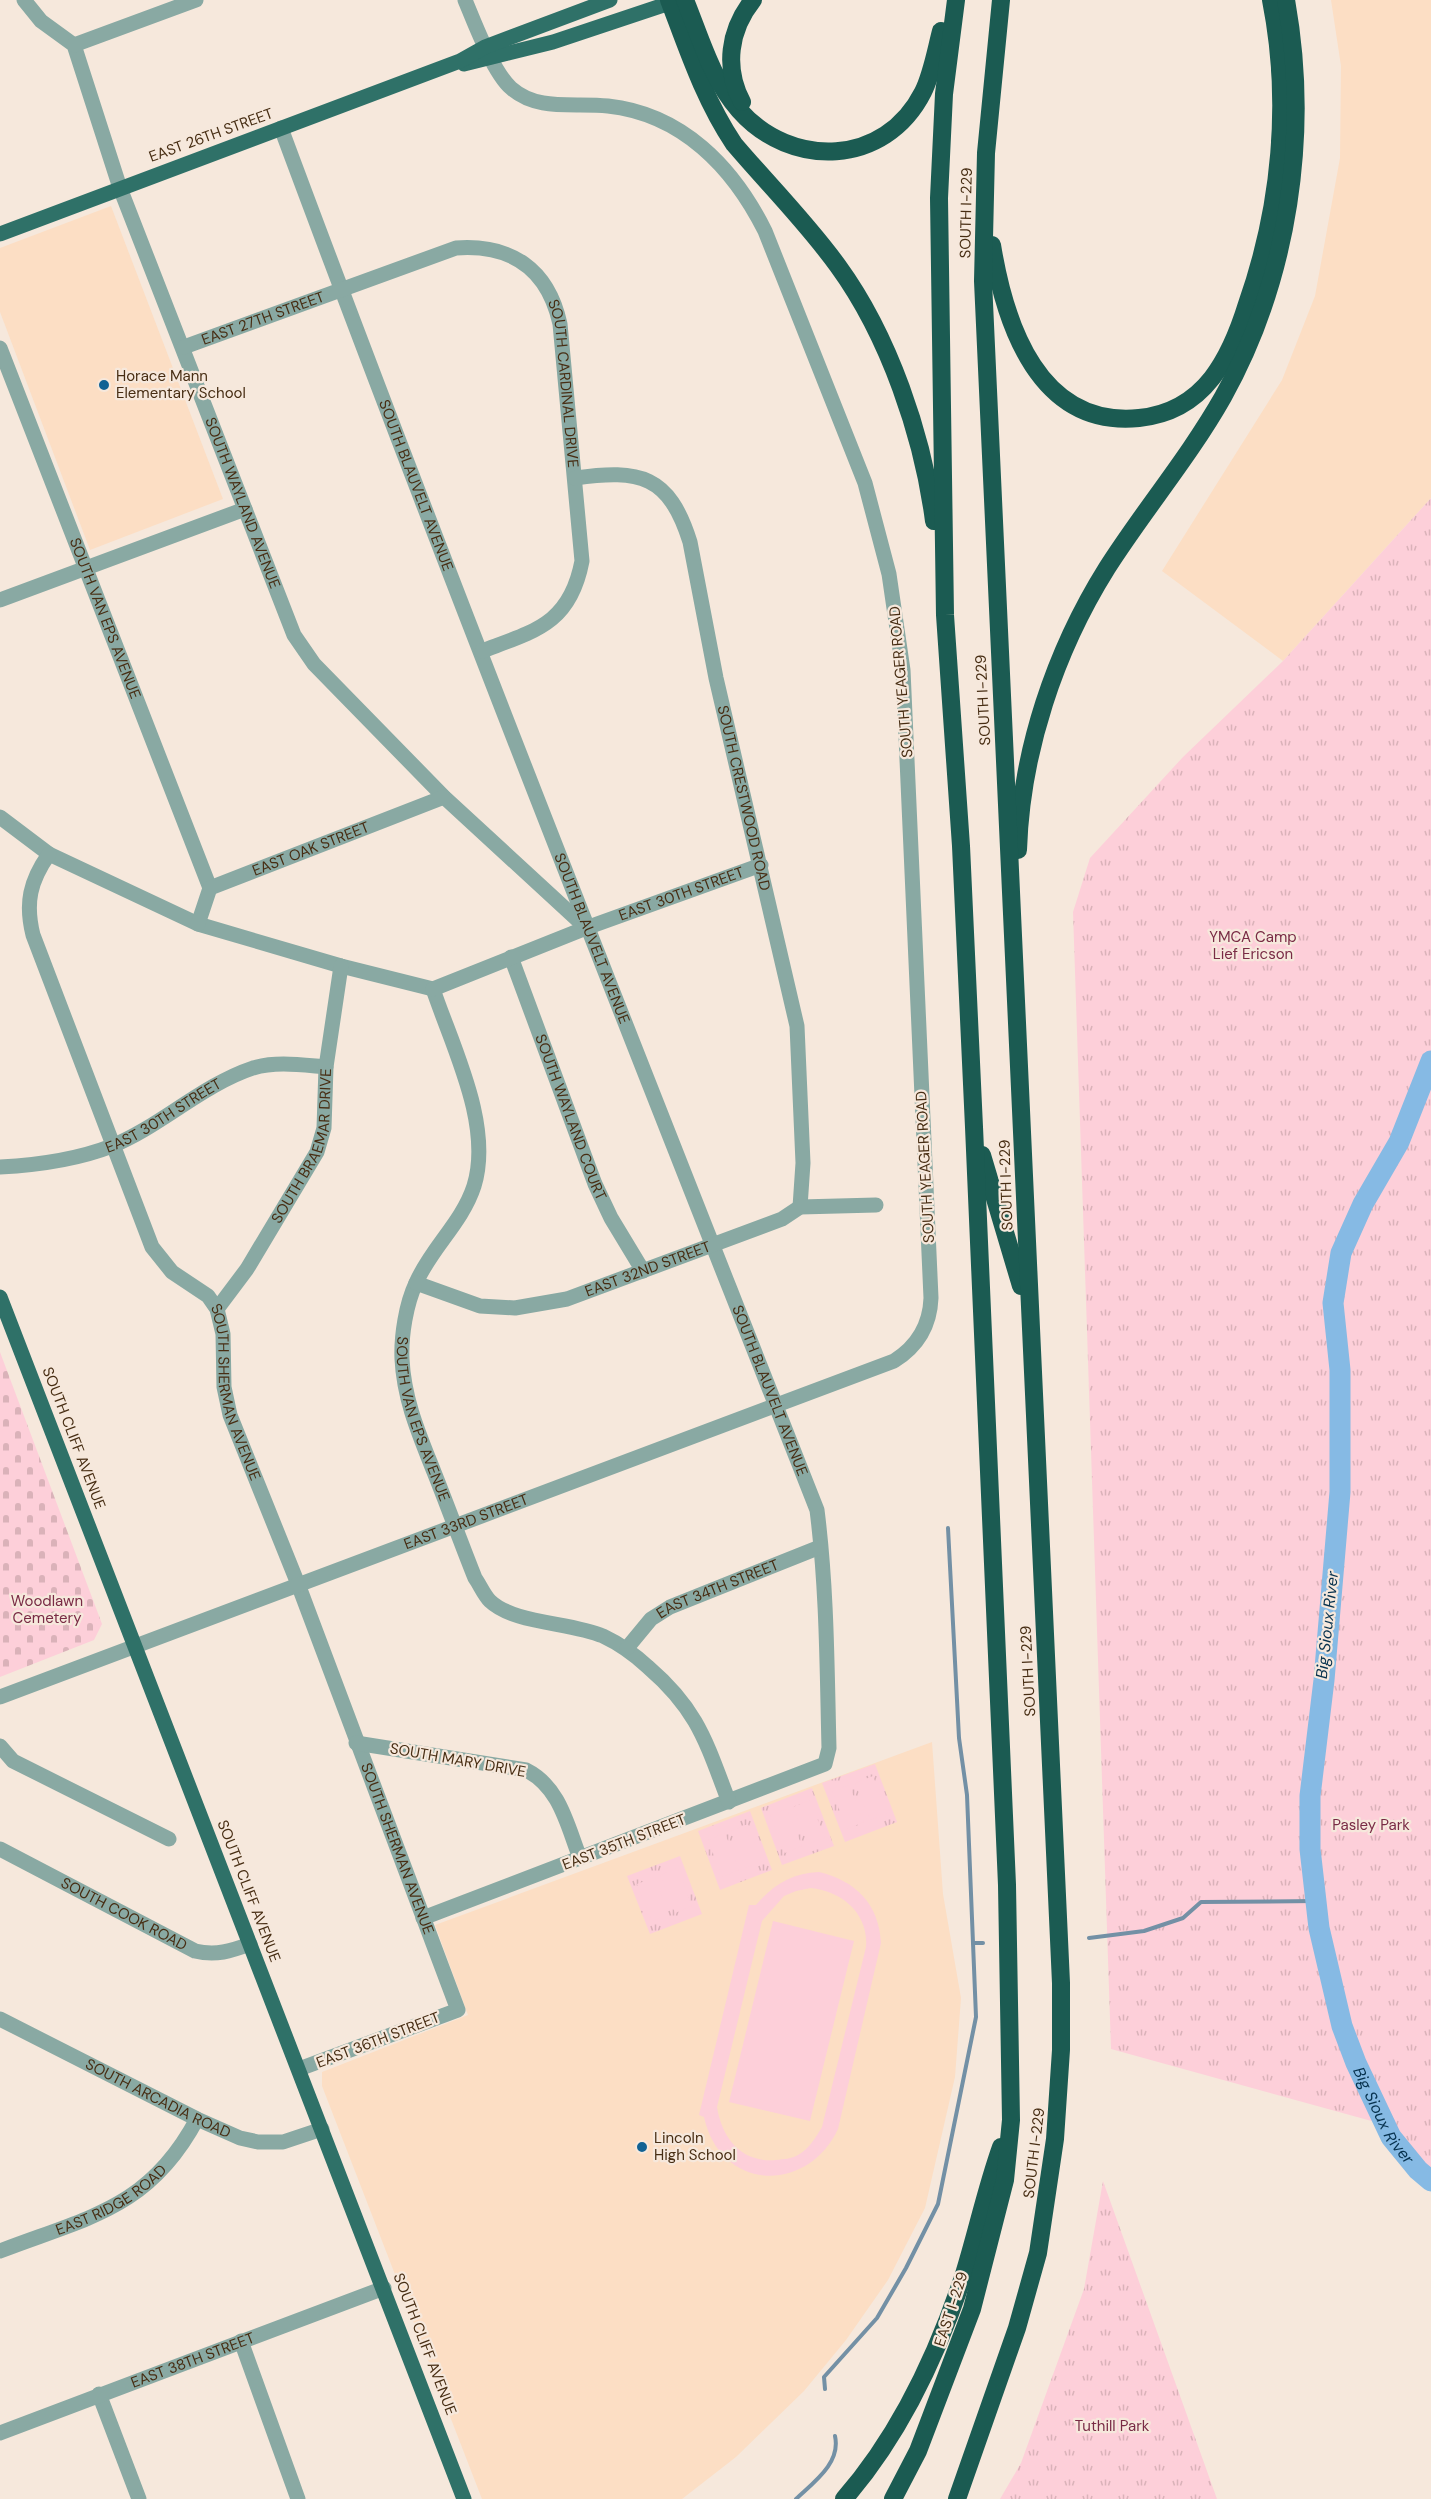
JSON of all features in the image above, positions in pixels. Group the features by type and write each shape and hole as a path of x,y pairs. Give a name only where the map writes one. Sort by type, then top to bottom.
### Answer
{"highway":[{"path":"753,0 735,34 730,67 738,95 757,127"},
{"path":"676,1 718,81 740,111 757,127 781,142 814,152 843,151 881,136 904,117 923,92 949,0"},
{"name":"SOUTH I-229","path":"956,0 944,94 939,198 945,615 961,846 974,1127 1007,1885 1011,2120"},
{"name":"SOUTH I-229","path":"1001,0 986,153 983,281 1060,1983 1061,2050 1055,2139 1044,2222 1025,2304 1005,2364"},
{"path":"986,153 991,242 1000,286 1021,345 1044,382 1072,405 1102,417 1119,419 1152,416 1181,406 1202,390 1224,361 1245,311 1266,246 1278,174 1281,130 1280,71 1271,0"},
{"path":"1015,978 1016,895 1022,806 1034,742 1056,672 1070,637 1108,568 1224,395 1251,337 1274,269 1289,196 1295,129 1294,59 1286,0"},
{"path":"676,1 706,98 719,122 734,144 837,265 863,306 882,345 907,406 925,474 933,510 945,615"},
{"path":"974,1127 1029,1311"},
{"path":"844,2499 885,2441 911,2398 935,2351 963,2275 991,2174 1011,2120"},
{"name":"EAST I-229","path":"893,2499 918,2451 972,2309 1005,2180 1011,2120"},
{"path":"945,2499 968,2453 1005,2364"},
{"path":"957,2499 1005,2364"}],"main road":[{"name":"EAST 26TH STREET","path":"489,53 610,0"},
{"name":"EAST 26TH STREET","path":"0,234 436,70 676,1"},
{"name":"SOUTH CLIFF AVENUE","path":"0,1297 464,2499"}],"street":[{"path":"24,0 41,21 74,45 196,0"},
{"name":"SOUTH YEAGER ROAD","path":"465,0 500,77 526,98 545,104 608,106 644,113 680,130 709,152 730,175 750,201 765,231 865,483 889,574 903,670 931,1298 929,1318 922,1334"},
{"name":"SOUTH WAYLAND AVENUE","path":"74,45 120,188 184,347 294,635 314,664 444,797 586,928"},
{"name":"SOUTH BLAUVELT AVENUE","path":"281,128 586,928 714,1245 817,1510 826,1619 830,1748 825,1764"},
{"name":"SOUTH CARDINAL DRIVE","path":"342,289 456,248 492,249 515,259 534,271 556,305 560,324 582,561 578,585 569,601 550,621 531,633 482,651"},
{"name":"EAST 27TH STREET","path":"184,347 342,289"},
{"name":"SOUTH VAN EPS AVENUE","path":"0,348 210,888"},
{"name":"SOUTH CRESTWOOD ROAD","path":"575,477 614,472 640,476 666,492 684,521 716,678 797,1026 803,1163 800,1207"},
{"path":"0,600 245,509"},
{"name":"EAST OAK STREET","path":"210,888 444,797"},
{"path":"0,817 49,854 198,924 340,966 433,989"},
{"name":"SOUTH SHERMAN AVENUE","path":"49,854 30,887 29,920 152,1247 172,1272 208,1296 217,1309 223,1334 224,1387 230,1415 298,1584 458,2010"},
{"name":"EAST 30TH STREET","path":"433,989 586,928 761,865"},
{"path":"198,924 210,888"},
{"name":"SOUTH WAYLAND COURT","path":"511,957 595,1184 611,1218 643,1272"},
{"name":"SOUTH BRAEMAR DRIVE","path":"217,1309 247,1269 317,1152 324,1128 326,1067 340,966"},
{"name":"SOUTH VAN EPS AVENUE","path":"433,989 473,1105 478,1134 478,1160 474,1185 459,1219 416,1283 406,1318 402,1357 407,1403 475,1578 490,1601 511,1614 570,1625 627,1648 686,1705 702,1731 729,1802"},
{"name":"EAST 30TH STREET","path":"0,1167 77,1158 114,1145 228,1079 254,1068 283,1063 326,1067"},
{"name":"EAST 32ND STREET","path":"416,1283 480,1306 514,1308 567,1299 782,1219 800,1207 876,1205"},
{"name":"EAST 33RD STREET","path":"0,1697 894,1361 908,1351 922,1334"},
{"name":"EAST 34TH STREET","path":"627,1648 651,1619 670,1607 820,1547"},
{"name":"SOUTH MARY DRIVE","path":"357,1743 526,1770 538,1776 557,1797 580,1858"},
{"path":"0,1746 13,1761 169,1839"},
{"name":"EAST 35TH STREET","path":"423,1918 825,1764"},
{"name":"SOUTH COOK ROAD","path":"0,1849 195,1951 209,1955 226,1953 250,1944"},
{"name":"EAST 36TH STREET","path":"299,2069 458,2010"},
{"name":"SOUTH ARCADIA ROAD","path":"0,2019 197,2119 240,2138 258,2142 283,2142 322,2128"},
{"name":"EAST RIDGE ROAD","path":"0,2251 107,2210 132,2198 168,2163 184,2142 197,2119"},
{"name":"EAST 38TH STREET","path":"0,2433 384,2288"},
{"path":"241,2341 298,2499"},
{"path":"99,2394 139,2499"}],"shaded area":[{"path":"1331,0 1431,0 1431,498 1283,661 1162,571 1282,380 1315,296 1340,158 1341,66"},
{"name":"Horace Mann Elementary School","path":"111,206 223,499 90,550 0,312 0,248"},
{"name":"Lincoln High School","path":"932,1742 943,1894 961,1998 955,2077 925,2208 888,2280 846,2340 804,2391 736,2457 682,2499 482,2499 322,2086 322,2072 468,2015 435,1925"}],"green space":[{"name":"YMCA Camp Lief Ericson","path":"1431,498 1431,2181 1403,2153 1386,2125 1111,2049 1073,912 1090,858 1183,757 1283,661"},
{"name":"Woodlawn Cemetery","path":"0,1352 102,1624 94,1640 0,1677"},
{"path":"875,1764 897,1822 845,1842 822,1783"},
{"path":"873,1776 887,1814 870,1820 855,1783"},
{"path":"849,1785 864,1822 847,1829 832,1791"},
{"path":"812,1788 834,1846 782,1865 761,1808"},
{"path":"810,1800 825,1838 808,1844 793,1807"},
{"path":"787,1809 802,1846 785,1853 770,1815"},
{"path":"750,1811 772,1870 720,1890 698,1831"},
{"path":"748,1824 762,1862 745,1868 731,1831"},
{"path":"725,1833 739,1870 722,1877 708,1840"},
{"path":"680,1856 702,1914 650,1934 627,1876"},
{"path":"678,1868 692,1906 675,1913 660,1875"},
{"path":"819,1872 844,1881 863,1896 876,1917 881,1943 838,2129 824,2150 806,2165 786,2174 765,2176 745,2171 727,2159 713,2141 704,2117 699,2115 749,1905 756,1905 784,1881","holes":["811,1888 843,1899 858,1915 866,1935 866,1947 822,2127 809,2146 796,2156 787,2159 764,2160 743,2153 735,2146 723,2129 717,2107 762,1921 784,1896"]},
{"path":"655,1877 669,1915 652,1921 637,1884"},
{"path":"773,1921 854,1941 810,2121 729,2102"},
{"name":"Tuthill Park","path":"1103,2181 1217,2499 1000,2499 1021,2463 1084,2289"}],"waterway":[{"name":"Big Sioux River","path":"1431,1061 1399,1142 1363,1204 1341,1253 1333,1303 1340,1370 1340,1492 1324,1680 1310,1796 1310,1849 1319,1928 1342,2026 1356,2063 1391,2137 1418,2170 1431,2181"},
{"path":"825,2389 824,2377 877,2318 906,2268 938,2204 976,2017 967,1795 959,1738 948,1528"},
{"path":"1089,1938 1144,1931 1183,1918 1201,1902 1316,1901"},
{"path":"973,1943 983,1943"},
{"path":"796,2499 818,2479 830,2463 836,2446 835,2436"}],"place":[{"name":"Horace Mann Elementary School","path":"104,385"},
{"name":"Lincoln High School","path":"642,2147"}],"park label":[{"name":"Pasley Park","path":"1371,1825"}]}
